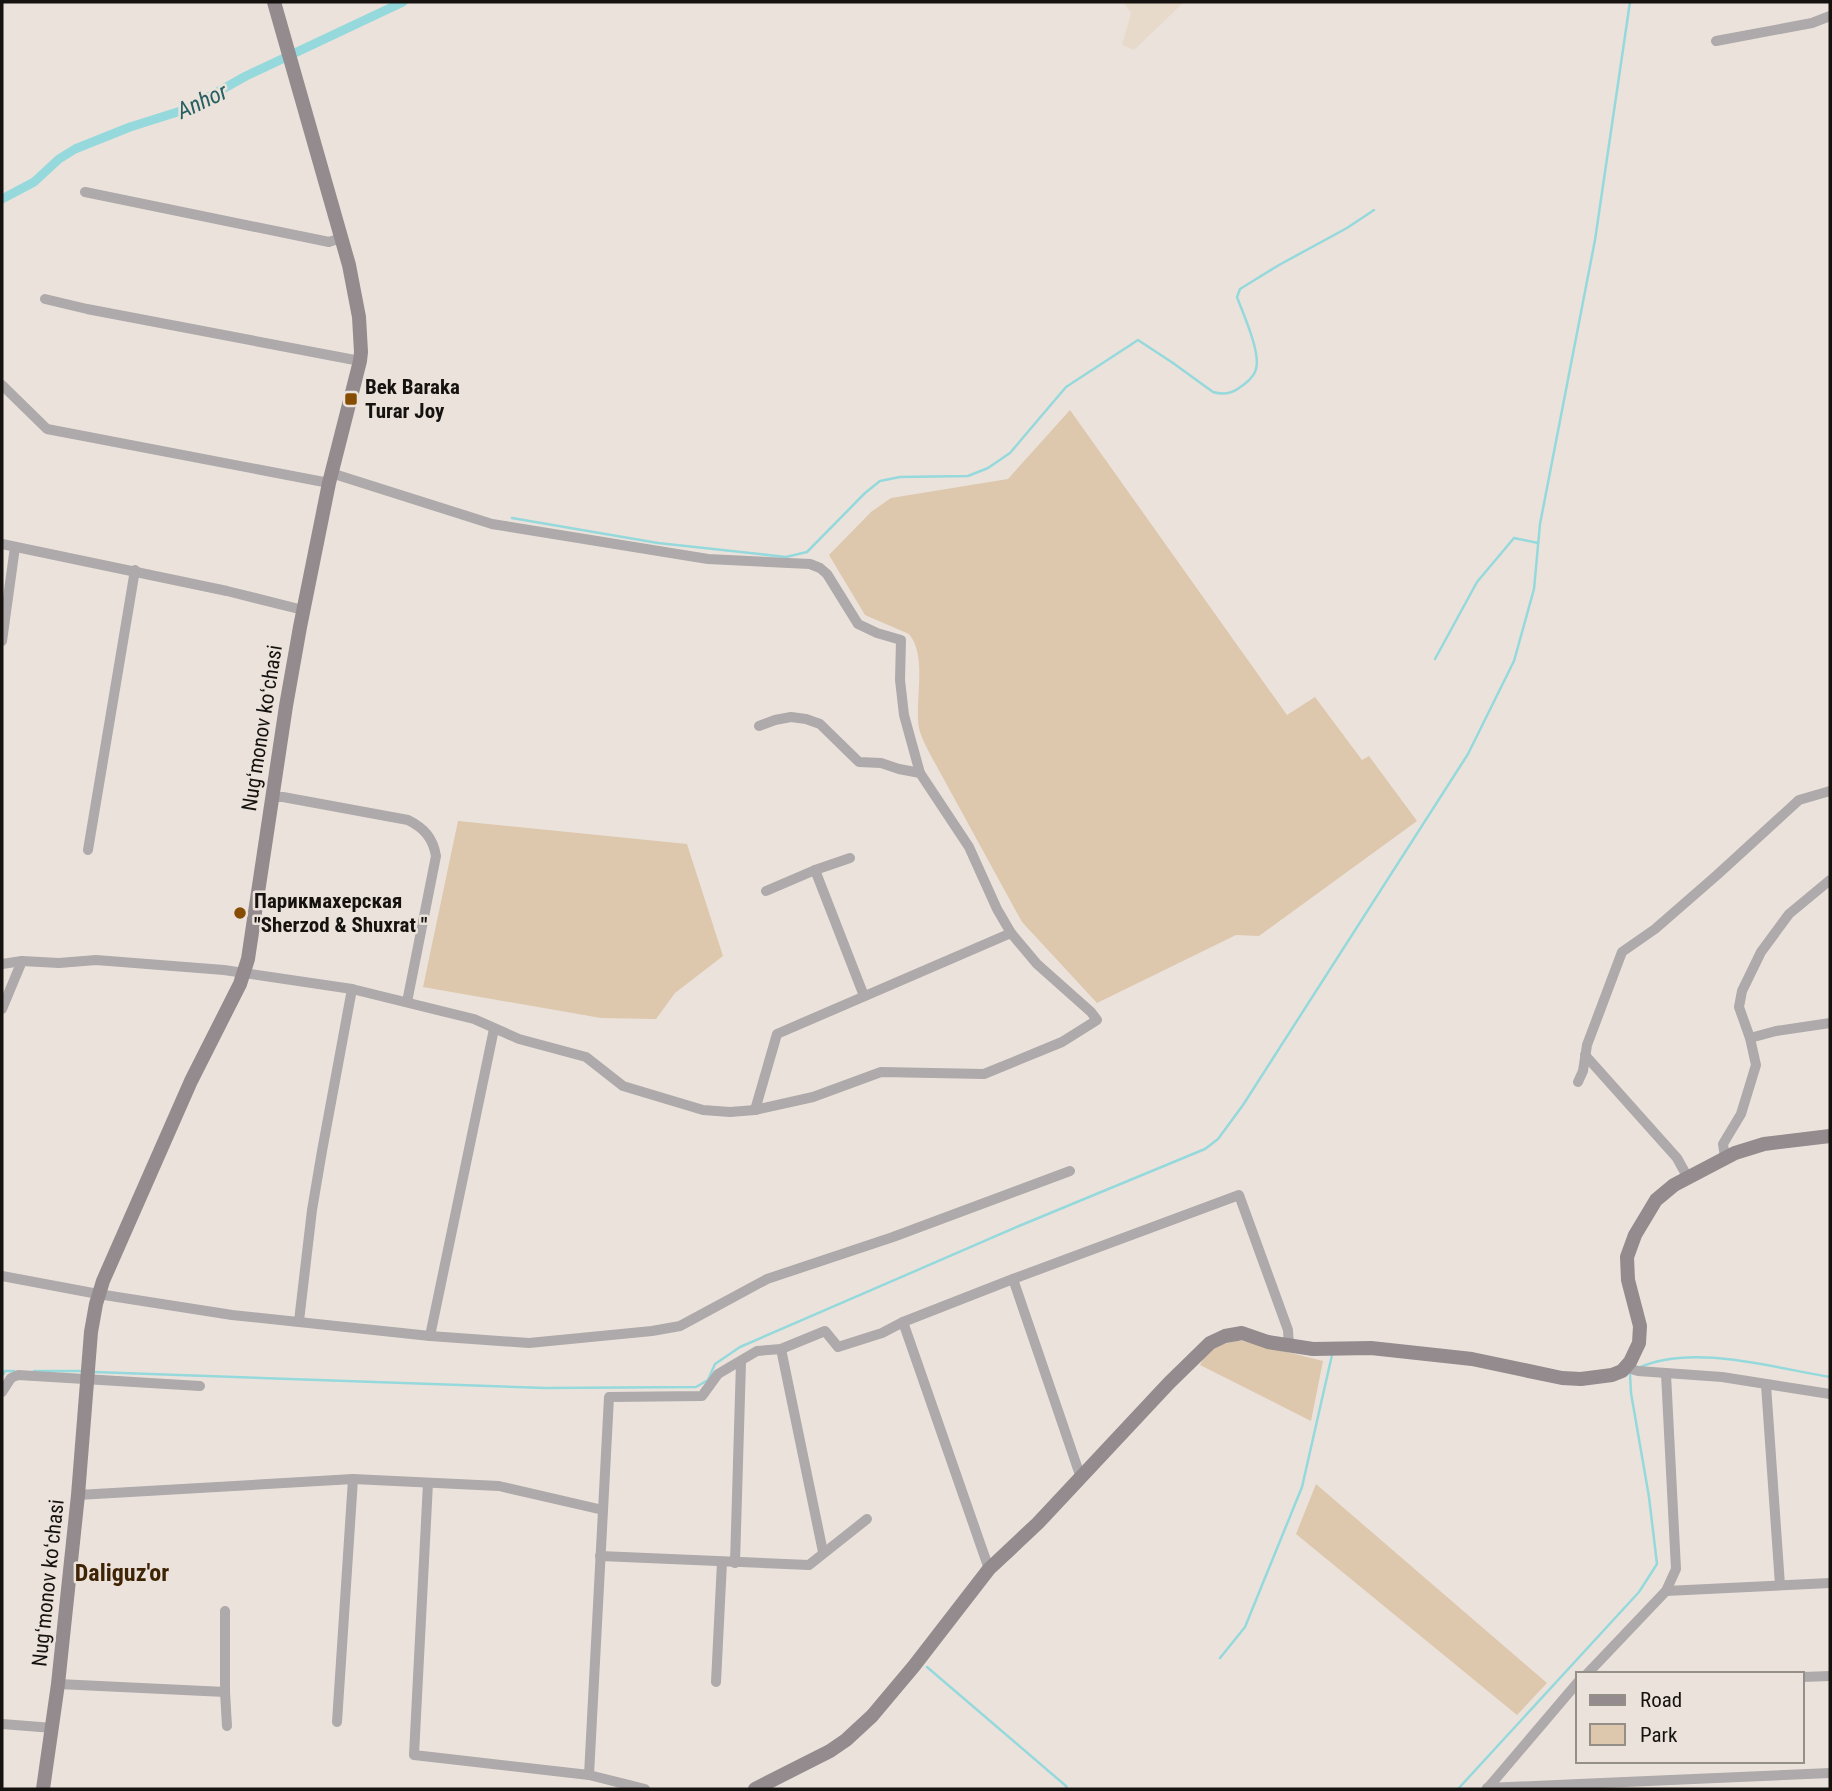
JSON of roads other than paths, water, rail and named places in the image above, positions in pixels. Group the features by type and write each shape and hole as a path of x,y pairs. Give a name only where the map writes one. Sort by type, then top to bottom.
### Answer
{"main road":[{"name":"Nugʻmonov koʻchasi","path":"43,1789 58,1684 78,1495 91,1332 98,1294 191,1081 244,972 251,945 303,610 330,478 360,361 357,304 274,2"},
{"path":"755,1789 830,1751 859,1729 885,1702 989,1569 1038,1523 1175,1376 1210,1343 1225,1336 1242,1333 1289,1346 1313,1349 1371,1348 1472,1359 1562,1378 1608,1376 1632,1369 1640,1332 1626,1264 1629,1249 1656,1200 1668,1190 1725,1157 1764,1144 1830,1136"}],"street":[{"path":"1716,40 1811,23 1830,16"},
{"path":"85,192 329,242 341,238"},
{"path":"46,299 360,361"},
{"path":"2,384 47,429 330,478 492,524 708,559 798,562 820,568 833,582 858,624 901,640 900,680 904,715 920,773 970,847 997,909 1011,933 1037,964 1097,1020 1062,1042 984,1074 881,1072 813,1097 755,1110 730,1112 704,1110 623,1086 586,1057 519,1040 474,1019 352,989 244,972 96,960 59,963 22,961 2,964"},
{"path":"2,544 135,570 303,610"},
{"path":"2,641 15,547"},
{"path":"88,850 135,570"},
{"path":"759,726 791,717 806,719 820,724 859,762 881,763 920,773"},
{"path":"1578,1082 1583,1071 1587,1045 1622,952 1655,929 1717,876 1799,800 1830,791"},
{"path":"272,797 408,820 421,827 429,836 436,856 407,1002"},
{"path":"766,891 850,858"},
{"path":"815,870 864,996"},
{"path":"1725,1157 1723,1144 1741,1114 1755,1065 1750,1038 1739,1007 1742,991 1761,953 1790,914 1830,880"},
{"path":"755,1110 777,1034 1011,933"},
{"path":"2,1009 22,961"},
{"path":"299,1321 321,1151 352,989"},
{"path":"1750,1038 1830,1023"},
{"path":"430,1335 494,1029"},
{"path":"1585,1055 1677,1158 1688,1178"},
{"path":"2,1276 232,1315 430,1335 529,1343 652,1331 680,1326 768,1279 894,1237 1070,1171"},
{"path":"589,1775 608,1396 702,1396 718,1374 757,1351 781,1349 825,1331 838,1347 883,1333 903,1322 1013,1279 1239,1195 1289,1330 1289,1346"},
{"path":"1013,1279 1081,1478"},
{"path":"903,1322 989,1569"},
{"path":"781,1349 823,1552"},
{"path":"735,1563 740,1362"},
{"path":"1632,1369 1722,1377 1830,1394"},
{"path":"1589,1672 1666,1591 1676,1569 1666,1374"},
{"path":"2,1392 11,1378 18,1375 200,1386"},
{"path":"1766,1385 1780,1585"},
{"path":"78,1495 353,1479 499,1486 603,1510"},
{"path":"337,1722 353,1479"},
{"path":"428,1483 414,1755 589,1775 645,1789"},
{"path":"600,1556 808,1565 867,1519"},
{"path":"716,1682 722,1562"},
{"path":"1666,1591 1830,1583"},
{"path":"225,1611 225,1692 228,1726"},
{"path":"1804,1677 1830,1676"},
{"path":"58,1684 225,1692"},
{"path":"1487,1789 1576,1684"},
{"path":"2,1724 53,1728"},
{"path":"1487,1789 1830,1773"},
{"path":"43,1789 50,1789"}],"waterway":[{"name":"Anhor","path":"2,199 34,182 59,159 75,149 130,127 187,109 246,76 403,2"},
{"path":"94,1372 545,1388 696,1387 708,1380 715,1364 740,1347 1205,1149 1218,1139 1243,1105 1468,754 1514,661 1534,589 1540,524 1595,240 1630,2"},
{"path":"512,518 658,543 786,557 807,552 880,481 900,477 968,476 988,468 1010,453 1066,387 1138,340 1213,392 1227,393 1236,390 1252,377 1257,365 1251,335 1237,297 1240,289 1374,210"},
{"path":"1435,659 1477,582 1514,538 1538,543"},
{"path":"1220,1658 1245,1627 1302,1487 1332,1355"},
{"path":"1638,1368 1659,1361 1708,1357 1830,1377"},
{"path":"2,1376 5,1371 14,1371"},
{"path":"34,1371 84,1371"},
{"path":"1458,1789 1639,1592 1657,1564 1630,1374"},
{"path":"927,1667 1067,1789"}],"place":[{"name":"Bek Baraka Turar Joy","path":"351,399"},
{"name":"Парикмахерская \"Sherzod & Shuxrat \"","path":"240,913"}],"district":[{"name":"Daliguz'or","path":"122,1573"}]}
